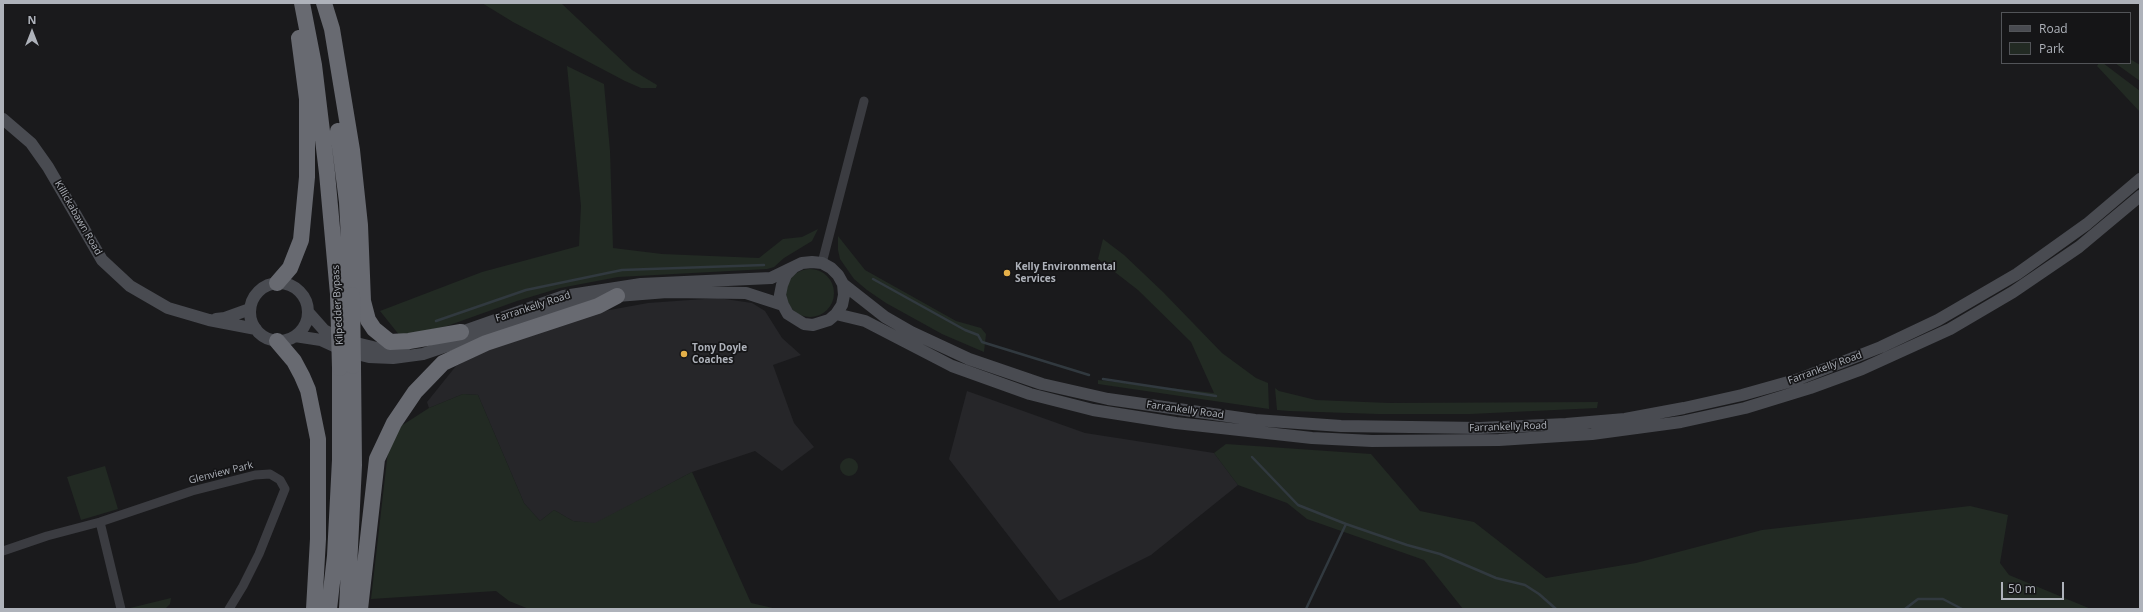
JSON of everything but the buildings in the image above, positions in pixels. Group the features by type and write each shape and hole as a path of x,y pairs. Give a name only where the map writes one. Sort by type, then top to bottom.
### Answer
{"highway":[{"path":"277,283 290,268 301,240 307,178 308,99 293,3"},
{"name":"Kilpedder Bypass","path":"302,3 314,65 327,173 345,294"},
{"name":"Kilpedder Bypass","path":"319,3 328,52 347,202 345,294 347,367 354,465 347,609"},
{"path":"324,3 332,29 352,150 360,225 363,301 368,320 374,329 390,342 409,342 461,332"},
{"path":"360,609 377,459 394,423 415,392 443,363 486,343 598,306 617,296"},
{"path":"277,341 294,361 308,390 318,439 318,539 314,609"},
{"name":"Kilpedder Bypass","path":"329,609 335,556 339,466 347,367"}],"main road":[{"name":"Killickabawn Road","path":"3,119 31,143 48,167 102,260 130,286 168,308 209,320 256,329"},
{"name":"Farrankelly Road","path":"842,284 892,321 911,332 970,359 1042,384 1108,399 1225,416 1334,426 1473,428 1566,424 1625,419 1742,396 1799,379 1881,347 1938,320 2017,274 2087,224 2140,179"},
{"name":"Farrankelly Road","path":"836,314 865,321 952,366 1030,394 1093,410 1176,423 1296,437 1372,441 1499,440 1592,434 1681,422 1745,408 1810,388 1862,369 1950,329 2013,292 2079,247 2140,196"},
{"path":"802,263 822,263 831,268 838,275 842,284 844,295 842,305 836,314 821,324 804,324 788,314 780,295 786,275 793,268 802,263"},
{"name":"Farrankelly Road","path":"308,312 324,330 344,340 385,350 404,348 441,340 528,307 572,294 641,284 770,278 793,268"},
{"path":"277,283 287,284 299,291 307,303 308,312 304,326 295,336 287,340 277,341 262,335 256,329 252,323 250,309 253,299 259,291 267,285 277,283"},
{"name":"Farrankelly Road","path":"295,336 321,340 345,351 369,357 393,358 423,354 565,306 617,296 667,292 746,293 783,305"},
{"name":"Killickabawn Road","path":"209,320 225,318 250,309"}],"street":[{"path":"822,263 864,101"},
{"name":"Glenview Park","path":"3,551 46,536 100,522 192,491 255,475 270,474 280,480 285,489 272,526 243,586 229,609"},
{"path":"100,522 121,609"}],"shaded area":[{"path":"718,298 752,303 765,311 782,338 801,355 773,365 794,423 814,447 782,471 755,451 692,472 595,524 573,521 554,510 540,521 524,503 478,395 463,394 429,408 427,402 456,366 501,343 604,311 648,303"},
{"path":"967,391 1085,433 1214,453 1238,485 1151,555 1059,601 949,459"}],"green space":[{"path":"482,3 561,3 632,70 657,85 656,88 641,88 625,81 513,22"},
{"path":"2131,60 2140,65 2140,81 2116,64 2131,64"},
{"path":"2098,64 2104,64 2140,91 2140,112 2097,66"},
{"path":"567,66 604,84 610,151 613,248 662,254 759,258 783,239 802,237 818,229 812,241 784,258 774,267 767,269 618,277 560,288 517,301 447,326 400,336 380,311 482,272 579,246 581,206"},
{"path":"838,236 865,270 956,321 981,328 986,334 984,352 942,334 886,303 867,290 854,279 840,259 838,250"},
{"path":"1103,239 1124,255 1163,292 1222,353 1256,378 1268,383 1269,409 1098,384 1098,380 1214,393 1191,342 1138,290 1098,259"},
{"path":"805,269 815,269 827,276 834,288 834,298 827,310 815,317 805,317 797,313 790,306 786,298 786,288 790,280 797,273"},
{"path":"1275,388 1279,391 1316,400 1389,403 1598,402 1597,408 1470,414 1378,414 1289,411 1277,410"},
{"path":"463,394 478,395 524,503 540,521 554,510 573,521 595,523 692,472 751,603 777,609 529,609 509,601 496,591 371,599 388,451 401,426 429,408"},
{"path":"1226,444 1371,454 1420,511 1474,522 1546,578 1636,563 1762,530 1970,506 2008,515 2000,563 2009,575 2091,609 1463,609 1424,560 1307,519 1287,503 1238,485 1214,453"},
{"path":"849,458 855,461 858,467 855,473 849,476 843,473 840,467 843,461"},
{"path":"105,466 118,509 81,520 67,477"},
{"path":"171,598 170,604 165,609 126,609"}],"waterway":[{"path":"436,321 526,290 622,270 764,265"},
{"path":"873,279 965,330 978,335 982,342 1089,375"},
{"path":"1103,379 1216,396"},
{"path":"1252,457 1298,505 1346,524 1407,545 1440,554 1496,578 1525,585 1539,594 1556,609"},
{"path":"1306,609 1346,524"},
{"path":"1905,609 1918,599 1943,599 1962,609"}],"place":[{"name":"Kelly Environmental Services","path":"1007,273"},
{"name":"Tony Doyle Coaches","path":"684,354"}]}
